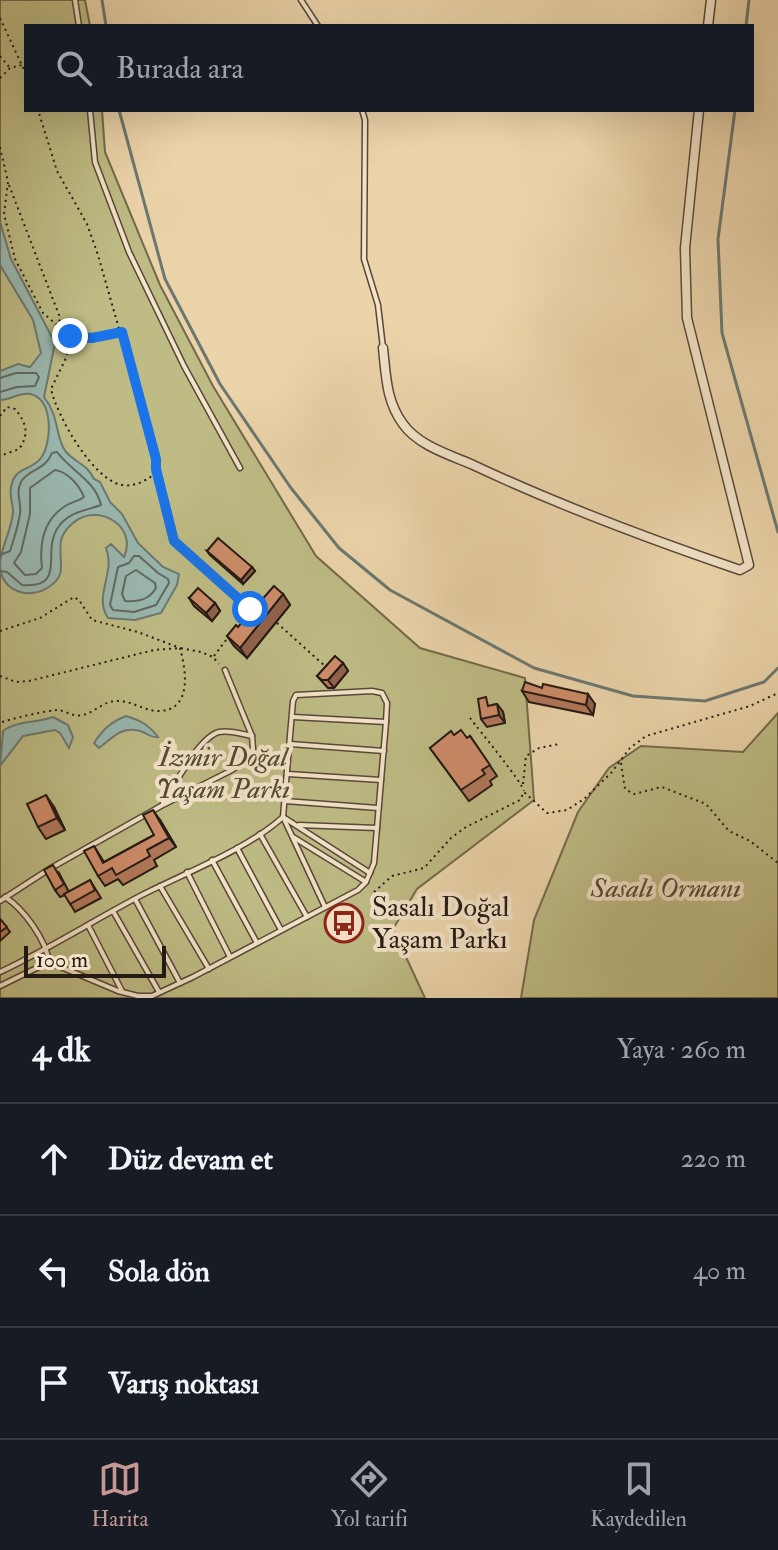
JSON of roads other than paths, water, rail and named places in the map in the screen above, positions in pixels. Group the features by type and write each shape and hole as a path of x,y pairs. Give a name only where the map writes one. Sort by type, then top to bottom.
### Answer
{"street":[{"path":"708,24 711,0"},
{"path":"383,348 390,403 404,426 421,441 514,485 658,542 740,570 749,565 687,318 685,248 699,112"}],"lane":[{"path":"75,0 79,24"},
{"path":"301,0 317,24"},
{"path":"90,112 95,162 129,252 184,366 240,468"},
{"path":"363,112 364,259 378,305 383,348"},
{"path":"0,901 245,760 253,749 252,736 225,670"},
{"path":"0,986 49,962 123,992 152,996 209,969 358,890 366,882 374,863 387,703 382,693 296,695 283,817 325,907"},
{"path":"293,717 386,722"},
{"path":"161,806 200,746 210,736 220,732 252,736"},
{"path":"290,744 384,751"},
{"path":"288,774 381,780"},
{"path":"285,801 378,808"},
{"path":"283,817 370,873"},
{"path":"0,972 47,950 113,910 237,847 283,817"},
{"path":"298,825 377,828"},
{"path":"260,834 307,917"},
{"path":"293,837 366,882"},
{"path":"237,847 281,930"},
{"path":"212,860 257,943"},
{"path":"187,872 230,957"},
{"path":"160,886 209,969"},
{"path":"5,897 21,912 47,950 49,962"},
{"path":"135,899 180,983"},
{"path":"113,910 159,992"},
{"path":"88,925 123,992"}],"water":[{"path":"0,222 11,259 55,343 44,397 53,412 66,452 100,482 138,543 163,567 179,574 177,585 161,613 135,620 108,618 103,601 108,566 106,548 111,544 124,557 127,546 121,527 104,516 83,517 68,528 61,543 59,577 42,591 26,593 14,590 2,576 1,557 13,510 12,484 19,473 41,458 49,422 38,397 26,394 0,400 0,371 18,364 30,367 41,353 33,320 0,265"},
{"path":"126,716 144,724 158,737 127,730 99,748 94,743 108,726"},
{"path":"53,717 68,725 73,737 69,748 55,730 23,736 0,766 3,731 14,725"}],"waterway":[{"path":"102,0 106,24"},
{"path":"746,24 749,0"},
{"path":"120,112 165,279 220,384 291,488 339,548 390,590 534,668 633,696 705,701 764,682 778,668"},
{"path":"735,112 718,239 722,333 778,532"}],"place":[{"name":"Sasalı Doğal Yaşam Parkı","path":"344,923"}],"park label":[{"name":"İzmir Doğal Yaşam Parkı","path":"223,773"},
{"name":"Sasalı Ormanı","path":"666,888"}]}
